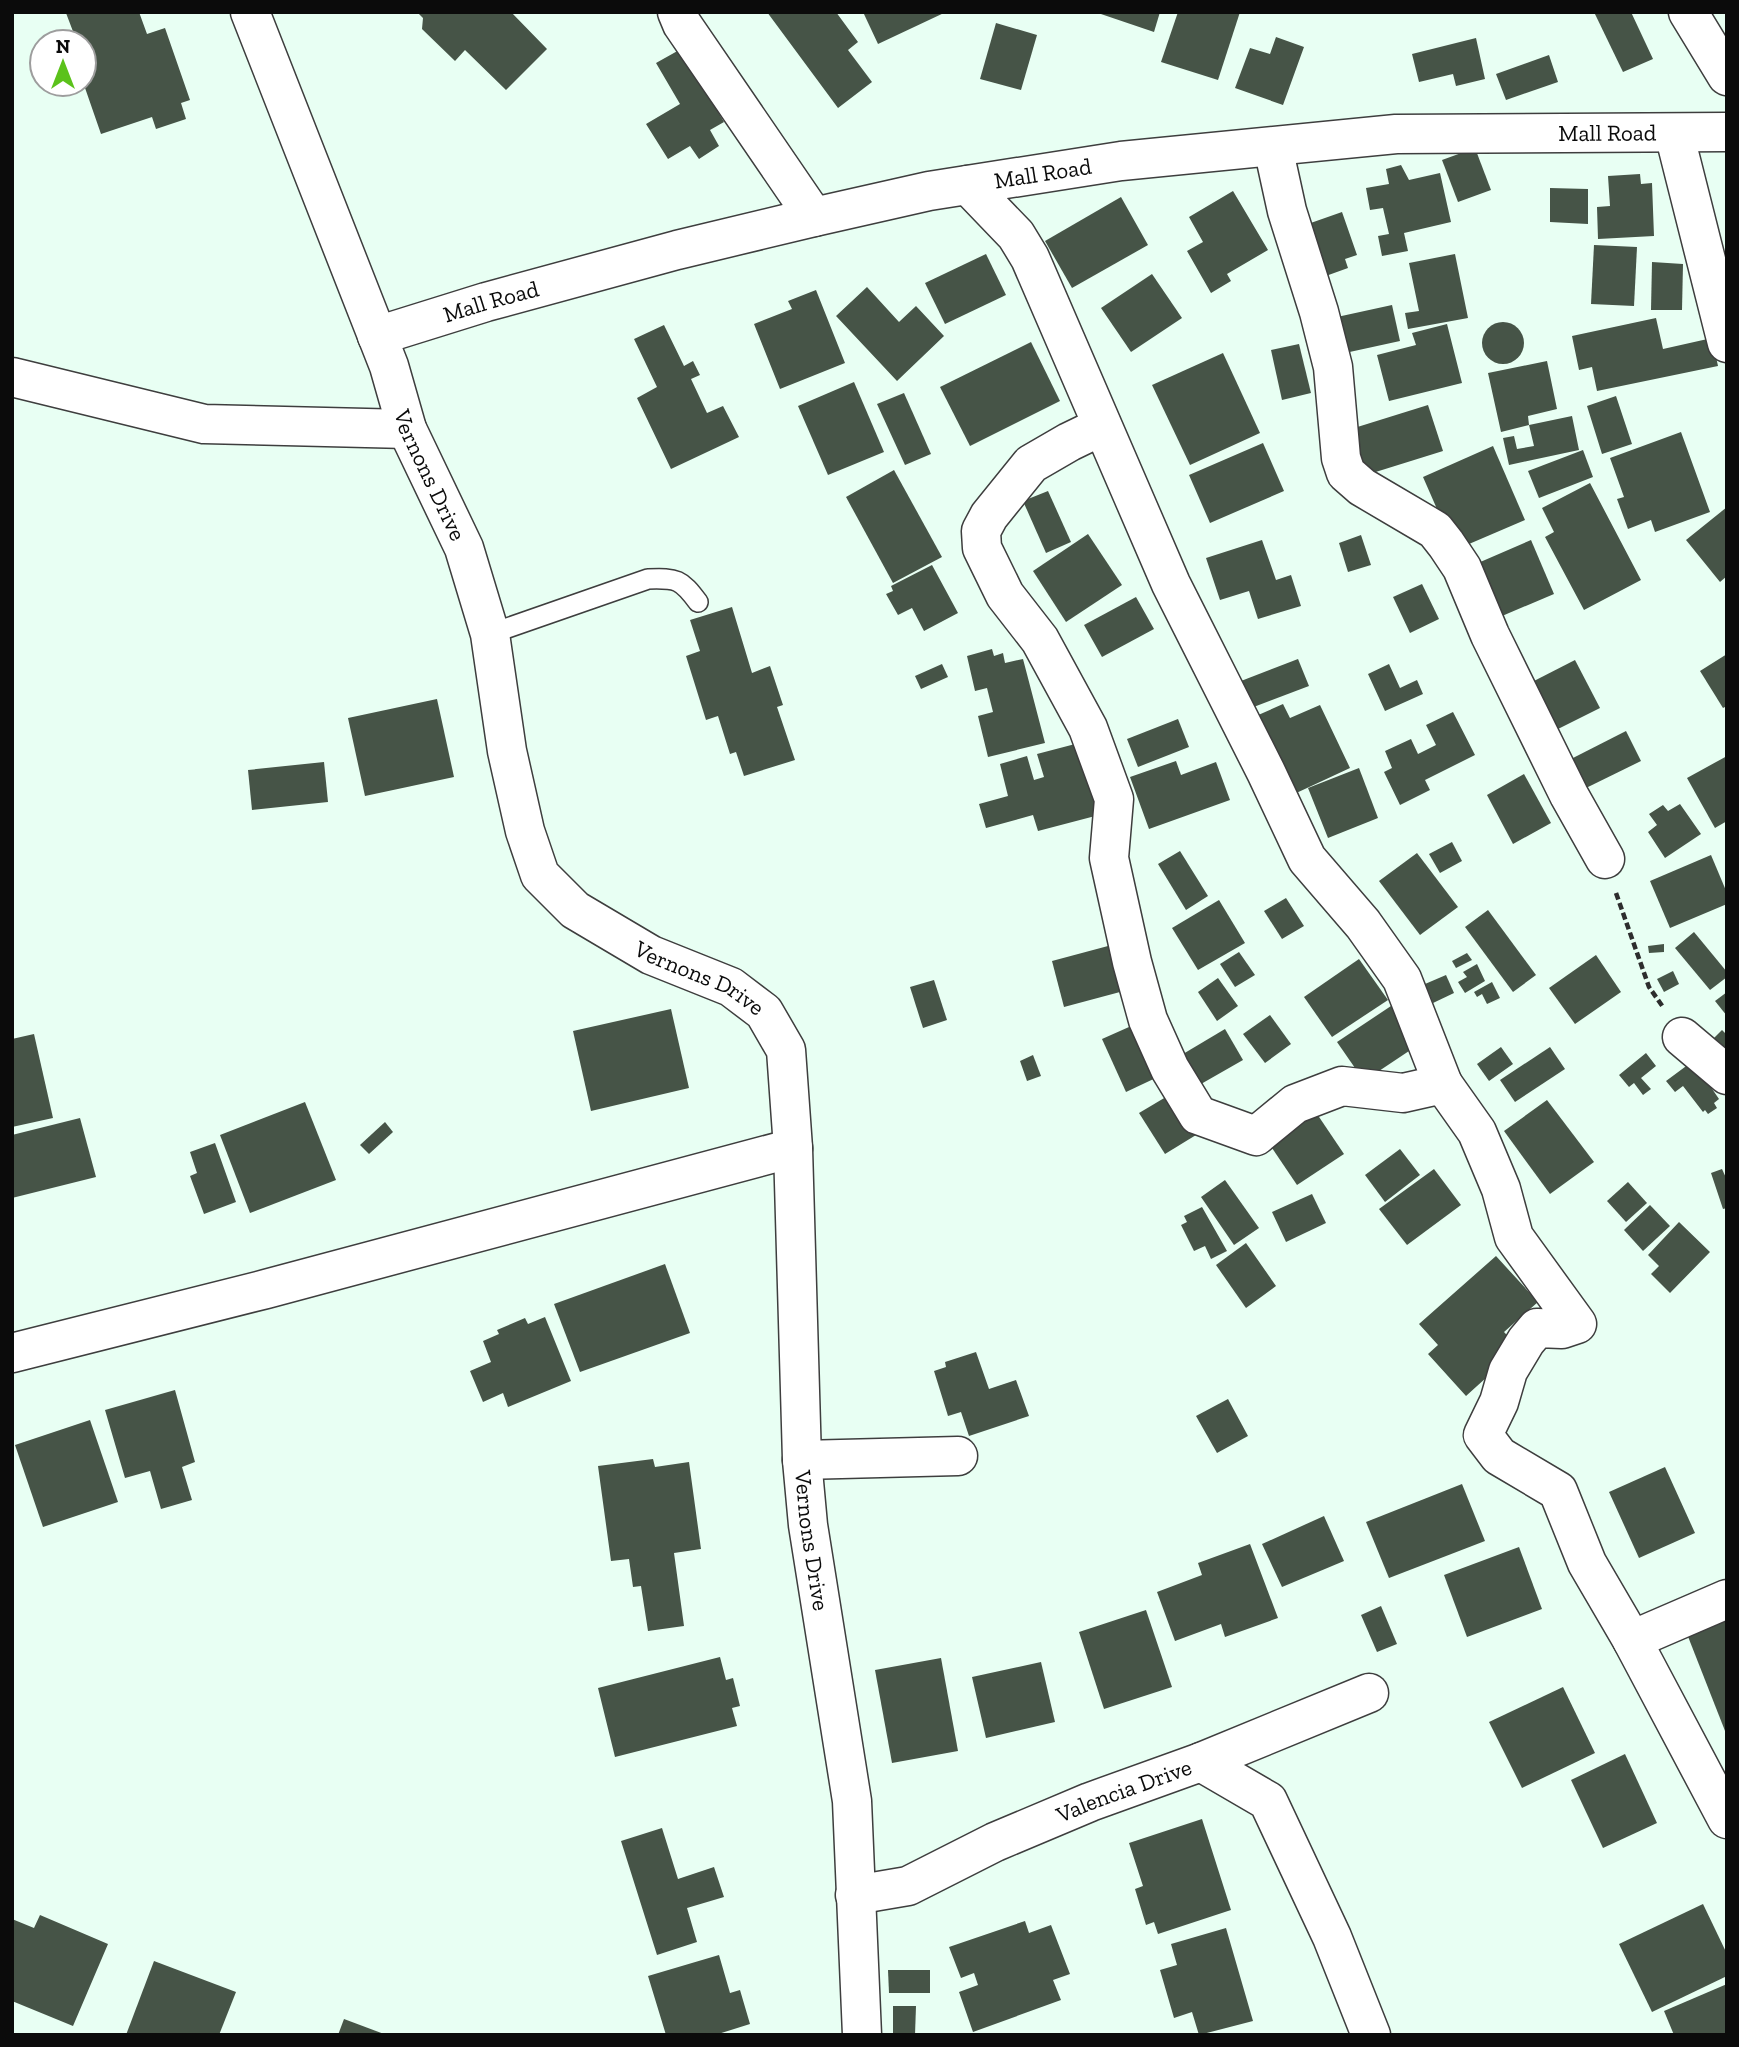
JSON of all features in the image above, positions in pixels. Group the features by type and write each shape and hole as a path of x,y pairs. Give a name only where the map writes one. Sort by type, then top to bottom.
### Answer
{"street":[{"name":"Vernons Drive","path":"250,12 389,366 407,429 464,548 490,634 507,751 526,831 540,875 575,910 650,955 731,987 764,1012 786,1050 793,1148 802,1460 808,1525 852,1801 862,2035"},
{"path":"677,12 682,24 814,218"},
{"path":"1688,12 1727,76"},
{"name":"Mall Road","path":"377,336 486,302 677,250 929,191 1121,161 1396,134 1727,132"},
{"path":"1674,133 1727,343"},
{"path":"1273,147 1287,211 1319,312 1333,367 1341,458 1346,473 1362,487 1435,530 1446,544 1462,568 1490,635 1563,783 1605,859"},
{"path":"968,185 1016,235 1030,258 1171,584 1307,859 1363,924 1402,979 1443,1084 1477,1132 1501,1189 1514,1237 1577,1324 1562,1329 1537,1328 1526,1340 1508,1371 1499,1402 1482,1435 1499,1456 1558,1491 1587,1563 1632,1640 1727,1819"},
{"path":"12,377 204,424 407,429"},
{"path":"1102,426 1031,464 989,516 981,531 982,548 1005,595 1040,640 1088,728 1114,799 1109,858 1132,962 1149,1020 1170,1069 1198,1115 1256,1136 1295,1104 1342,1086 1403,1093 1443,1084"},
{"path":"1682,1037 1727,1075"},
{"path":"12,1353 266,1289 793,1148"},
{"path":"802,1460 958,1456"},
{"path":"1632,1640 1727,1599"},
{"path":"1201,1762 1369,1693"},
{"name":"Valencia Drive","path":"855,1895 908,1886 995,1842 1090,1802 1201,1762 1268,1801 1332,1937 1371,2035"}],"lane":[{"path":"490,634 648,579 684,583 698,601"}],"path":[{"path":"1605,859 1649,987 1682,1037"}],"building":[{"path":"139,12 147,34 165,28 190,100 181,103 186,119 156,129 152,117 101,134 89,98 98,98 98,28 72,28 66,13"},
{"path":"417,12 511,12 547,49 506,90 465,50 455,61 422,29 423,18"},
{"path":"767,12 836,12 858,42 848,50 872,82 838,108"},
{"path":"863,12 946,12 878,44"},
{"path":"1095,12 1160,12 1154,32"},
{"path":"1178,12 1240,12 1218,80 1161,62"},
{"path":"1594,12 1631,12 1653,59 1623,72"},
{"path":"996,23 1037,35 1021,90 980,79"},
{"path":"1276,37 1304,47 1283,105 1235,88 1250,48 1270,54"},
{"path":"1476,38 1485,79 1456,86 1453,74 1419,82 1412,54"},
{"path":"681,49 724,122 710,130 719,146 699,159 690,146 668,159 646,124 680,104 656,63"},
{"path":"1549,55 1558,82 1506,100 1496,74"},
{"path":"1475,148 1491,190 1458,202 1442,160"},
{"path":"1401,165 1409,180 1440,173 1451,222 1404,233 1408,251 1382,256 1378,236 1389,234 1383,208 1370,210 1366,188 1389,184 1386,169"},
{"path":"1640,174 1641,184 1652,183 1654,236 1598,239 1597,207 1610,206 1608,176"},
{"path":"1550,188 1588,189 1588,224 1550,222"},
{"path":"1233,191 1268,250 1227,274 1231,281 1211,293 1187,251 1203,242 1189,217"},
{"path":"1121,197 1148,245 1072,288 1045,241"},
{"path":"1342,212 1357,255 1345,259 1348,268 1323,277 1305,225"},
{"path":"1594,245 1637,247 1634,306 1591,304"},
{"path":"986,254 1006,295 945,324 925,283"},
{"path":"1455,254 1468,318 1408,329 1405,313 1419,311 1409,263"},
{"path":"1652,262 1683,264 1682,310 1651,310"},
{"path":"1152,274 1182,318 1131,352 1101,308"},
{"path":"867,287 899,322 916,306 944,336 897,381 836,316"},
{"path":"816,290 845,363 780,389 754,324 792,309 788,301"},
{"path":"1392,305 1400,341 1345,353 1337,317"},
{"path":"1656,318 1663,349 1712,338 1718,366 1597,391 1592,367 1579,370 1572,336"},
{"path":"1503,322 1518,328 1524,343 1518,358 1503,364 1488,358 1482,343 1488,328"},
{"path":"1447,324 1462,383 1389,401 1377,355 1416,345 1412,333"},
{"path":"664,325 684,366 693,361 700,375 691,379 707,413 723,406 739,437 671,469 637,398 657,387 634,339"},
{"path":"1031,342 1060,401 970,446 940,387"},
{"path":"1299,344 1311,393 1282,400 1271,350"},
{"path":"1223,353 1260,433 1190,465 1152,385"},
{"path":"1547,361 1557,409 1528,416 1529,425 1501,432 1488,373"},
{"path":"854,382 884,452 828,475 798,406"},
{"path":"904,393 931,454 905,465 877,404"},
{"path":"1616,396 1632,444 1602,454 1587,406"},
{"path":"1428,405 1443,451 1366,475 1351,429"},
{"path":"1572,416 1579,450 1509,465 1503,438 1514,436 1517,449 1534,446 1529,425"},
{"path":"1681,432 1710,512 1655,532 1651,520 1628,529 1617,499 1624,497 1610,458"},
{"path":"1263,443 1284,491 1210,523 1189,475"},
{"path":"1493,446 1525,520 1455,550 1423,477"},
{"path":"1583,450 1593,477 1539,498 1528,471"},
{"path":"894,470 942,557 893,583 846,497"},
{"path":"1590,483 1641,580 1584,610 1545,537 1554,532 1542,508"},
{"path":"1048,491 1071,542 1046,553 1023,501"},
{"path":"1727,507 1727,576 1720,582 1686,540"},
{"path":"1088,534 1122,585 1066,622 1033,571"},
{"path":"1361,535 1371,565 1348,572 1339,543"},
{"path":"1262,540 1276,580 1291,575 1301,606 1258,619 1249,591 1220,600 1206,558"},
{"path":"1531,540 1554,594 1502,616 1478,563"},
{"path":"932,565 958,613 924,631 912,608 898,615 886,594 893,591 891,586"},
{"path":"1422,584 1439,619 1410,633 1393,597"},
{"path":"1136,597 1154,629 1102,657 1084,625"},
{"path":"732,607 752,673 770,666 783,705 777,707 795,760 744,776 736,752 730,754 718,716 706,720 686,656 700,651 690,620"},
{"path":"992,649 994,656 1003,653 1005,663 1023,659 1045,743 988,757 978,716 993,712 987,688 975,691 967,656"},
{"path":"1727,654 1727,706 1723,708 1700,671"},
{"path":"1298,659 1309,686 1251,708 1241,681"},
{"path":"1575,660 1600,708 1556,730 1532,682"},
{"path":"942,664 948,677 921,689 915,676"},
{"path":"1389,664 1400,688 1417,680 1423,694 1385,711 1368,674"},
{"path":"437,699 454,777 365,796 348,718"},
{"path":"1283,704 1290,718 1320,705 1350,768 1292,795 1256,716"},
{"path":"1453,712 1475,755 1425,780 1430,790 1400,805 1384,772 1392,768 1385,751 1411,739 1418,754 1436,745 1426,725"},
{"path":"1178,719 1189,747 1138,767 1127,739"},
{"path":"1626,731 1641,761 1586,788 1571,759"},
{"path":"1079,743 1099,815 1038,831 1033,815 986,828 979,804 1008,796 1000,764 1027,756 1034,780 1044,777 1037,754"},
{"path":"1727,756 1727,821 1715,828 1687,778"},
{"path":"1176,761 1181,775 1216,762 1230,800 1149,829 1130,777"},
{"path":"324,762 328,802 252,810 248,770"},
{"path":"1359,768 1378,818 1328,838 1308,788"},
{"path":"1524,774 1551,823 1513,844 1487,795"},
{"path":"1680,804 1701,834 1665,858 1648,832 1657,825 1649,814 1663,805 1668,811"},
{"path":"1452,842 1462,861 1440,873 1429,854"},
{"path":"1180,851 1208,896 1186,910 1158,864"},
{"path":"1417,853 1458,907 1420,935 1379,881"},
{"path":"1711,855 1727,893 1727,904 1670,928 1650,881"},
{"path":"1286,898 1304,926 1282,939 1264,911"},
{"path":"1219,900 1245,943 1198,970 1172,928"},
{"path":"1488,910 1536,975 1513,992 1465,927"},
{"path":"1694,932 1727,972 1727,977 1710,990 1675,948"},
{"path":"1664,944 1664,952 1649,953 1648,946"},
{"path":"1108,946 1120,992 1064,1007 1052,961"},
{"path":"1239,952 1255,975 1235,987 1220,964"},
{"path":"1467,953 1472,960 1456,968 1452,961"},
{"path":"1596,955 1621,992 1575,1024 1549,988"},
{"path":"1359,959 1388,1000 1332,1037 1304,997"},
{"path":"1477,964 1485,981 1465,993 1458,982 1467,977 1463,972"},
{"path":"1673,971 1679,984 1664,992 1657,979"},
{"path":"1446,975 1454,993 1433,1003 1425,984"},
{"path":"1218,978 1238,1006 1217,1021 1198,992"},
{"path":"934,980 947,1020 923,1028 910,987"},
{"path":"1492,982 1500,998 1487,1004 1482,994 1477,997 1474,992"},
{"path":"1727,992 1727,1016 1715,1001"},
{"path":"1391,1006 1418,1045 1364,1081 1337,1042"},
{"path":"671,1009 689,1088 591,1111 573,1031"},
{"path":"1270,1015 1291,1044 1265,1063 1243,1034"},
{"path":"1138,1023 1162,1075 1126,1092 1102,1039"},
{"path":"1225,1029 1243,1060 1201,1084 1183,1054"},
{"path":"1722,1030 1727,1035 1727,1050 1714,1038"},
{"path":"34,1034 53,1118 12,1127 12,1039"},
{"path":"1501,1047 1513,1064 1489,1081 1477,1064"},
{"path":"1550,1047 1565,1069 1515,1102 1500,1080"},
{"path":"1646,1053 1656,1066 1641,1078 1651,1089 1643,1095 1634,1083 1629,1087 1619,1075"},
{"path":"1033,1055 1041,1076 1027,1081 1020,1061"},
{"path":"1693,1061 1719,1099 1714,1103 1717,1108 1708,1114 1705,1110 1703,1112 1683,1086 1675,1092 1666,1081"},
{"path":"1171,1094 1196,1135 1165,1154 1139,1113"},
{"path":"1547,1100 1594,1162 1550,1194 1504,1131"},
{"path":"305,1102 336,1180 250,1213 220,1135"},
{"path":"1313,1108 1344,1154 1297,1185 1266,1139"},
{"path":"80,1118 96,1177 12,1198 12,1135"},
{"path":"385,1122 393,1132 369,1154 360,1145"},
{"path":"215,1143 236,1202 204,1214 190,1176 197,1173 190,1152"},
{"path":"1400,1149 1420,1175 1385,1202 1365,1175"},
{"path":"1434,1169 1461,1205 1407,1245 1379,1209"},
{"path":"1722,1169 1727,1180 1727,1208 1723,1209 1711,1173"},
{"path":"1225,1180 1259,1228 1234,1245 1201,1197"},
{"path":"1628,1182 1647,1203 1626,1222 1607,1201"},
{"path":"1312,1194 1326,1223 1286,1242 1272,1212"},
{"path":"1650,1205 1670,1226 1643,1251 1624,1230"},
{"path":"1202,1207 1227,1251 1211,1259 1205,1246 1194,1251 1181,1225 1187,1222 1184,1216"},
{"path":"1679,1222 1710,1252 1670,1293 1651,1274 1659,1266 1648,1255"},
{"path":"1246,1243 1276,1286 1246,1308 1216,1265"},
{"path":"1496,1256 1538,1302 1504,1332 1519,1348 1466,1396 1428,1354 1438,1345 1419,1324"},
{"path":"665,1264 690,1333 580,1372 554,1304"},
{"path":"545,1317 571,1381 508,1407 503,1393 483,1402 470,1371 491,1362 483,1341 499,1334 497,1330 525,1318 528,1324"},
{"path":"976,1352 989,1389 1016,1380 1029,1416 969,1436 961,1412 948,1416 934,1371 946,1367 945,1362"},
{"path":"175,1390 195,1462 182,1467 192,1500 161,1509 150,1471 125,1478 105,1410"},
{"path":"1228,1399 1248,1436 1217,1453 1196,1416"},
{"path":"90,1420 118,1502 43,1527 15,1445"},
{"path":"653,1459 655,1467 689,1462 701,1549 674,1553 684,1626 648,1631 641,1586 633,1587 629,1559 611,1561 598,1466"},
{"path":"1665,1467 1695,1533 1639,1558 1609,1492"},
{"path":"1462,1484 1485,1541 1389,1578 1366,1522"},
{"path":"1324,1516 1344,1561 1282,1587 1262,1544"},
{"path":"1250,1544 1278,1618 1225,1637 1221,1624 1175,1641 1157,1592 1202,1575 1198,1563"},
{"path":"1519,1547 1542,1609 1467,1637 1444,1575"},
{"path":"1381,1606 1397,1644 1377,1652 1361,1615"},
{"path":"1146,1610 1172,1687 1104,1709 1079,1632"},
{"path":"1727,1619 1727,1736 1687,1634"},
{"path":"720,1657 726,1680 733,1678 740,1706 732,1708 737,1726 615,1757 598,1688"},
{"path":"941,1658 958,1751 892,1763 875,1670"},
{"path":"1041,1662 1055,1722 986,1738 972,1677"},
{"path":"1563,1687 1595,1753 1522,1788 1489,1722"},
{"path":"1625,1754 1657,1823 1603,1848 1571,1780"},
{"path":"1202,1819 1231,1910 1158,1934 1154,1922 1146,1925 1135,1889 1143,1886 1129,1843"},
{"path":"662,1828 678,1879 714,1867 724,1897 687,1908 697,1942 657,1955 621,1841"},
{"path":"1703,1904 1727,1954 1727,1976 1652,2012 1619,1944"},
{"path":"40,1915 108,1944 73,2026 12,2001 12,1919 34,1928"},
{"path":"1025,1921 1029,1933 1051,1925 1070,1974 1053,1980 1061,2000 973,2032 959,1992 978,1985 974,1973 961,1978 949,1947"},
{"path":"1226,1928 1253,2021 1199,2035 1192,2012 1174,2018 1160,1970 1177,1965 1171,1944"},
{"path":"719,1955 730,1993 740,1990 750,2024 715,2035 666,2035 648,1976"},
{"path":"154,1961 236,1992 219,2035 126,2035"},
{"path":"888,1970 930,1970 930,1993 889,1993"},
{"path":"1727,1984 1727,2035 1674,2035 1664,2011"},
{"path":"893,2006 916,2006 915,2035 893,2035"},
{"path":"344,2019 384,2034 384,2035 338,2035"}]}
